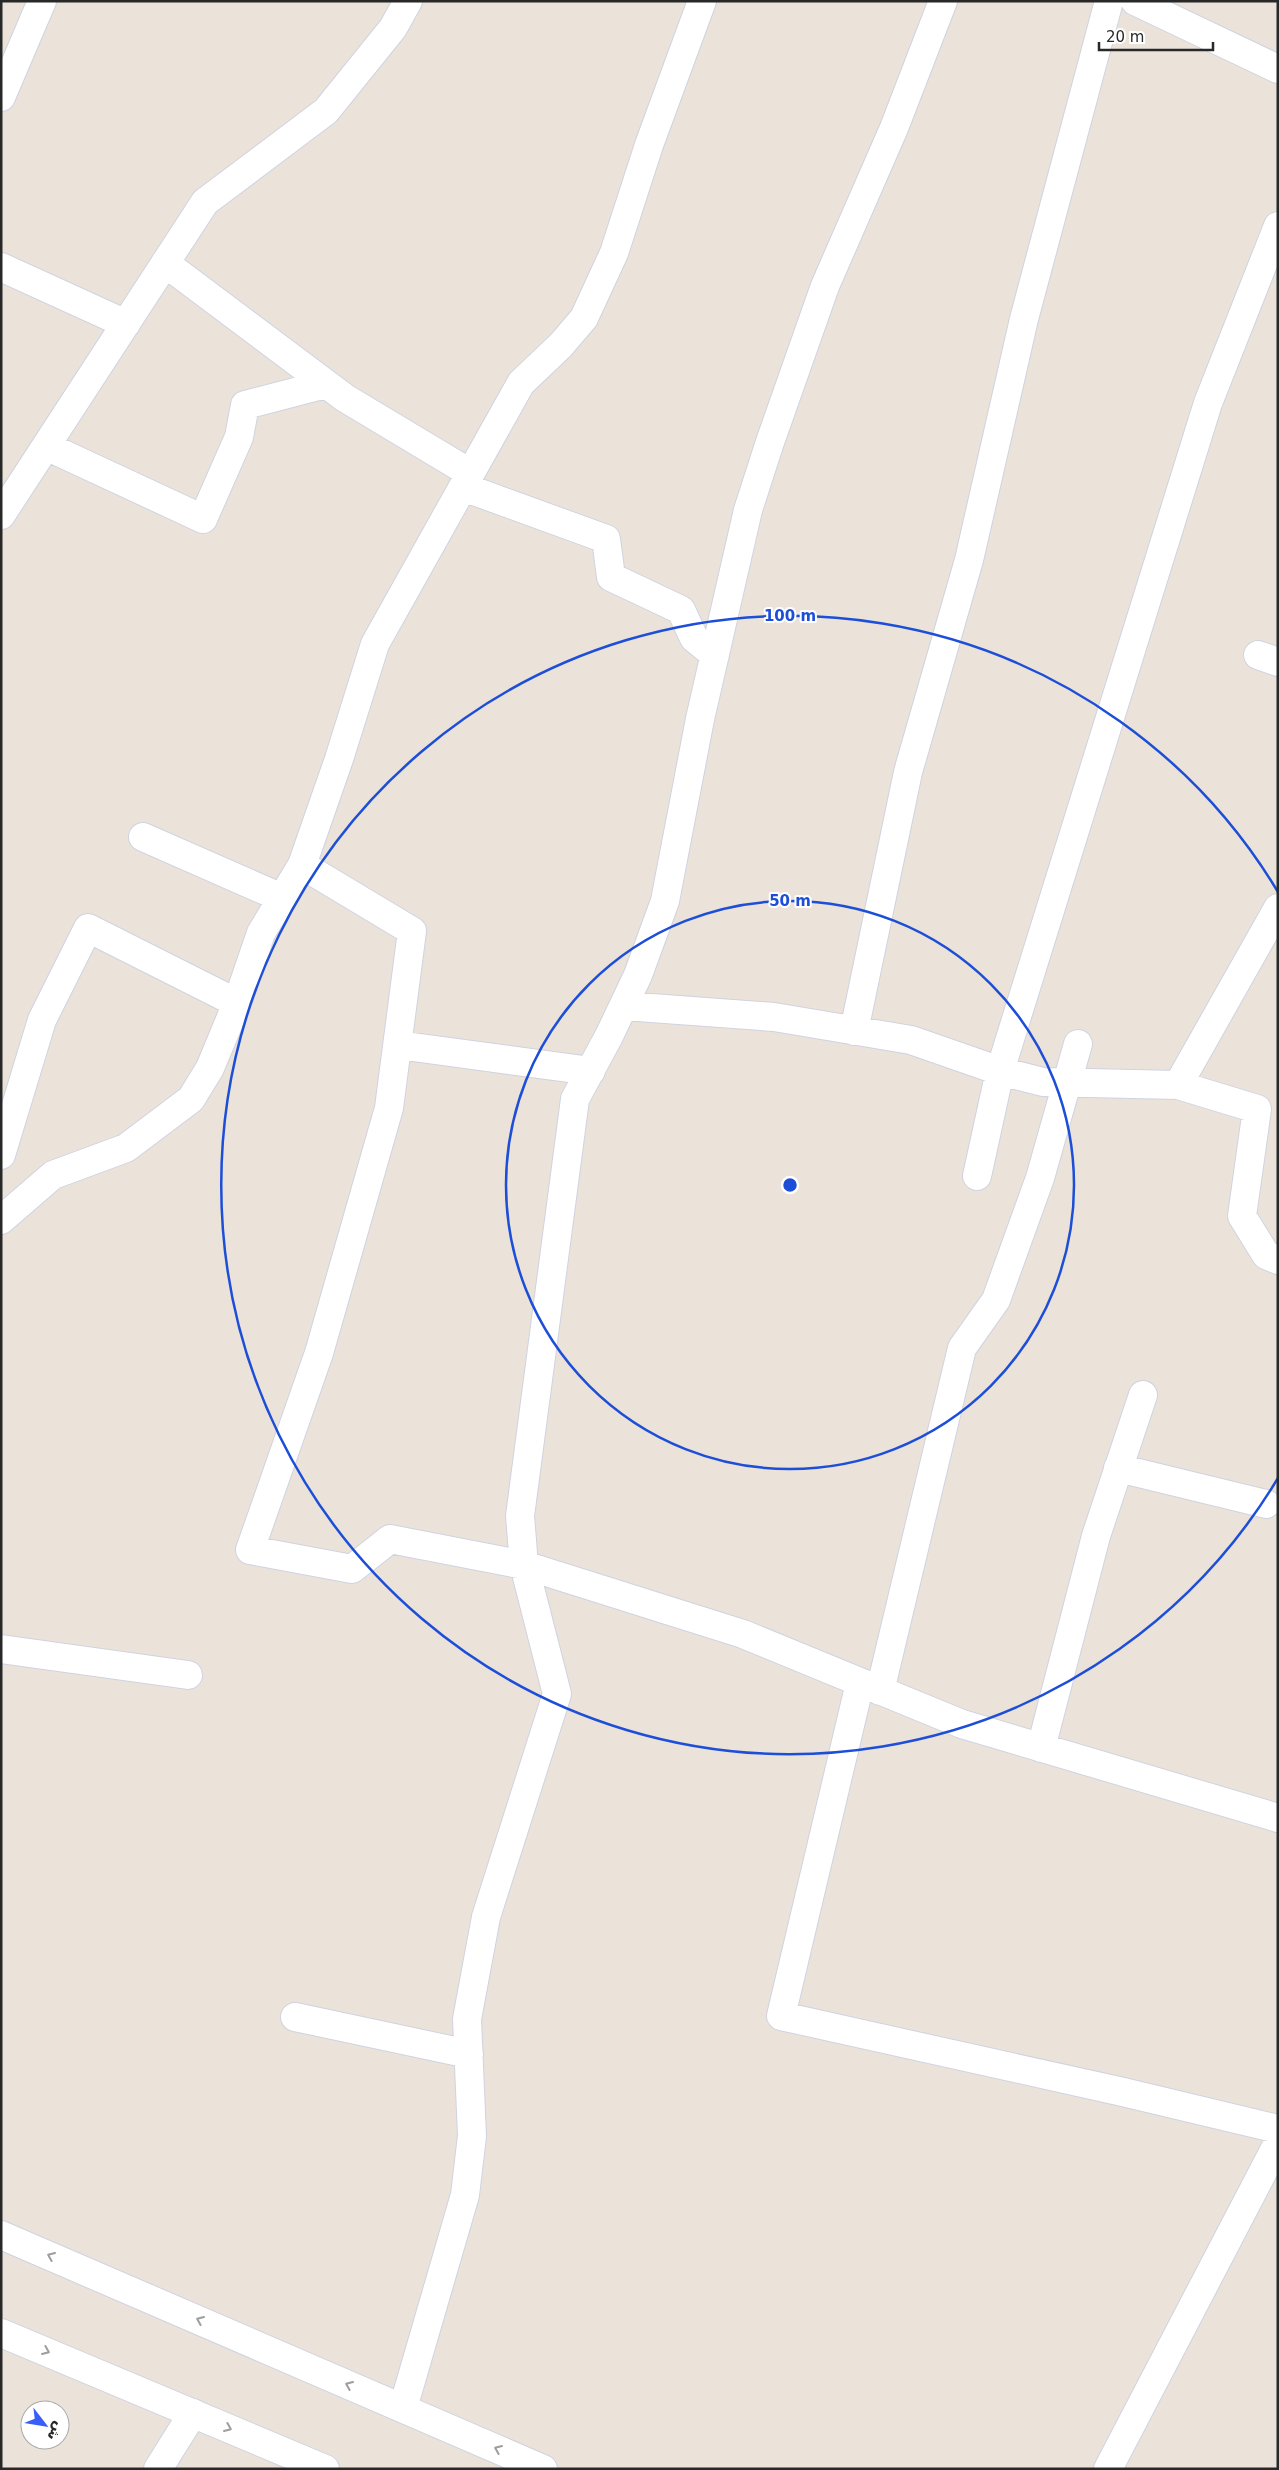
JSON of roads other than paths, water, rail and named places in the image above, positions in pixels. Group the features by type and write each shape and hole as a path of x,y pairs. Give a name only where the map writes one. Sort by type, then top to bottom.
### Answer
{"street":[{"path":"1,96 42,1"},
{"path":"1,1220 53,1175 126,1148 191,1099 210,1068 237,1003 261,933 302,865 339,759 375,644 521,383 561,345 584,318 614,253 649,145 702,1"},
{"path":"403,2408 465,2195 472,2136 467,2019 486,1917 557,1694 524,1565 520,1516 575,1099 624,1006 638,975 665,901 700,719 748,510 770,442 825,286 894,128 943,1"},
{"path":"854,1031 908,772 969,560 1024,319 1109,1"},
{"path":"1135,1 1278,69"},
{"path":"1,515 205,202 326,111 393,28 399,4"},
{"path":"977,1176 1000,1071 1208,403 1278,226"},
{"path":"166,263 345,398 466,480 606,539 611,577 681,610 694,638 715,655"},
{"path":"1,267 126,324"},
{"path":"46,446 203,519 239,437 244,406 326,384"},
{"path":"143,837 282,898"},
{"path":"302,865 412,930 389,1108 319,1353 250,1550 352,1569 390,1539 524,1565 743,1634 962,1724 1278,1818"},
{"path":"1178,1085 1278,908"},
{"path":"1,1155 42,1020 88,928 237,1003"},
{"path":"624,1006 774,1017 911,1040 1000,1071 1043,1082 1178,1085 1256,1110 1242,1216 1266,1255 1278,1260"},
{"path":"1078,1044 1040,1178 996,1300 962,1348 781,2016 1123,2092 1278,2129"},
{"path":"398,1045 591,1070"},
{"path":"1042,1748 1096,1536 1143,1395"},
{"path":"1118,1468 1266,1504"},
{"path":"1,1649 188,1675"},
{"path":"295,2017 469,2054"},
{"path":"1108,2469 1278,2143"},
{"path":"1,2235 543,2469"},
{"path":"1,2332 324,2469"},
{"path":"158,2469 193,2413"}]}
